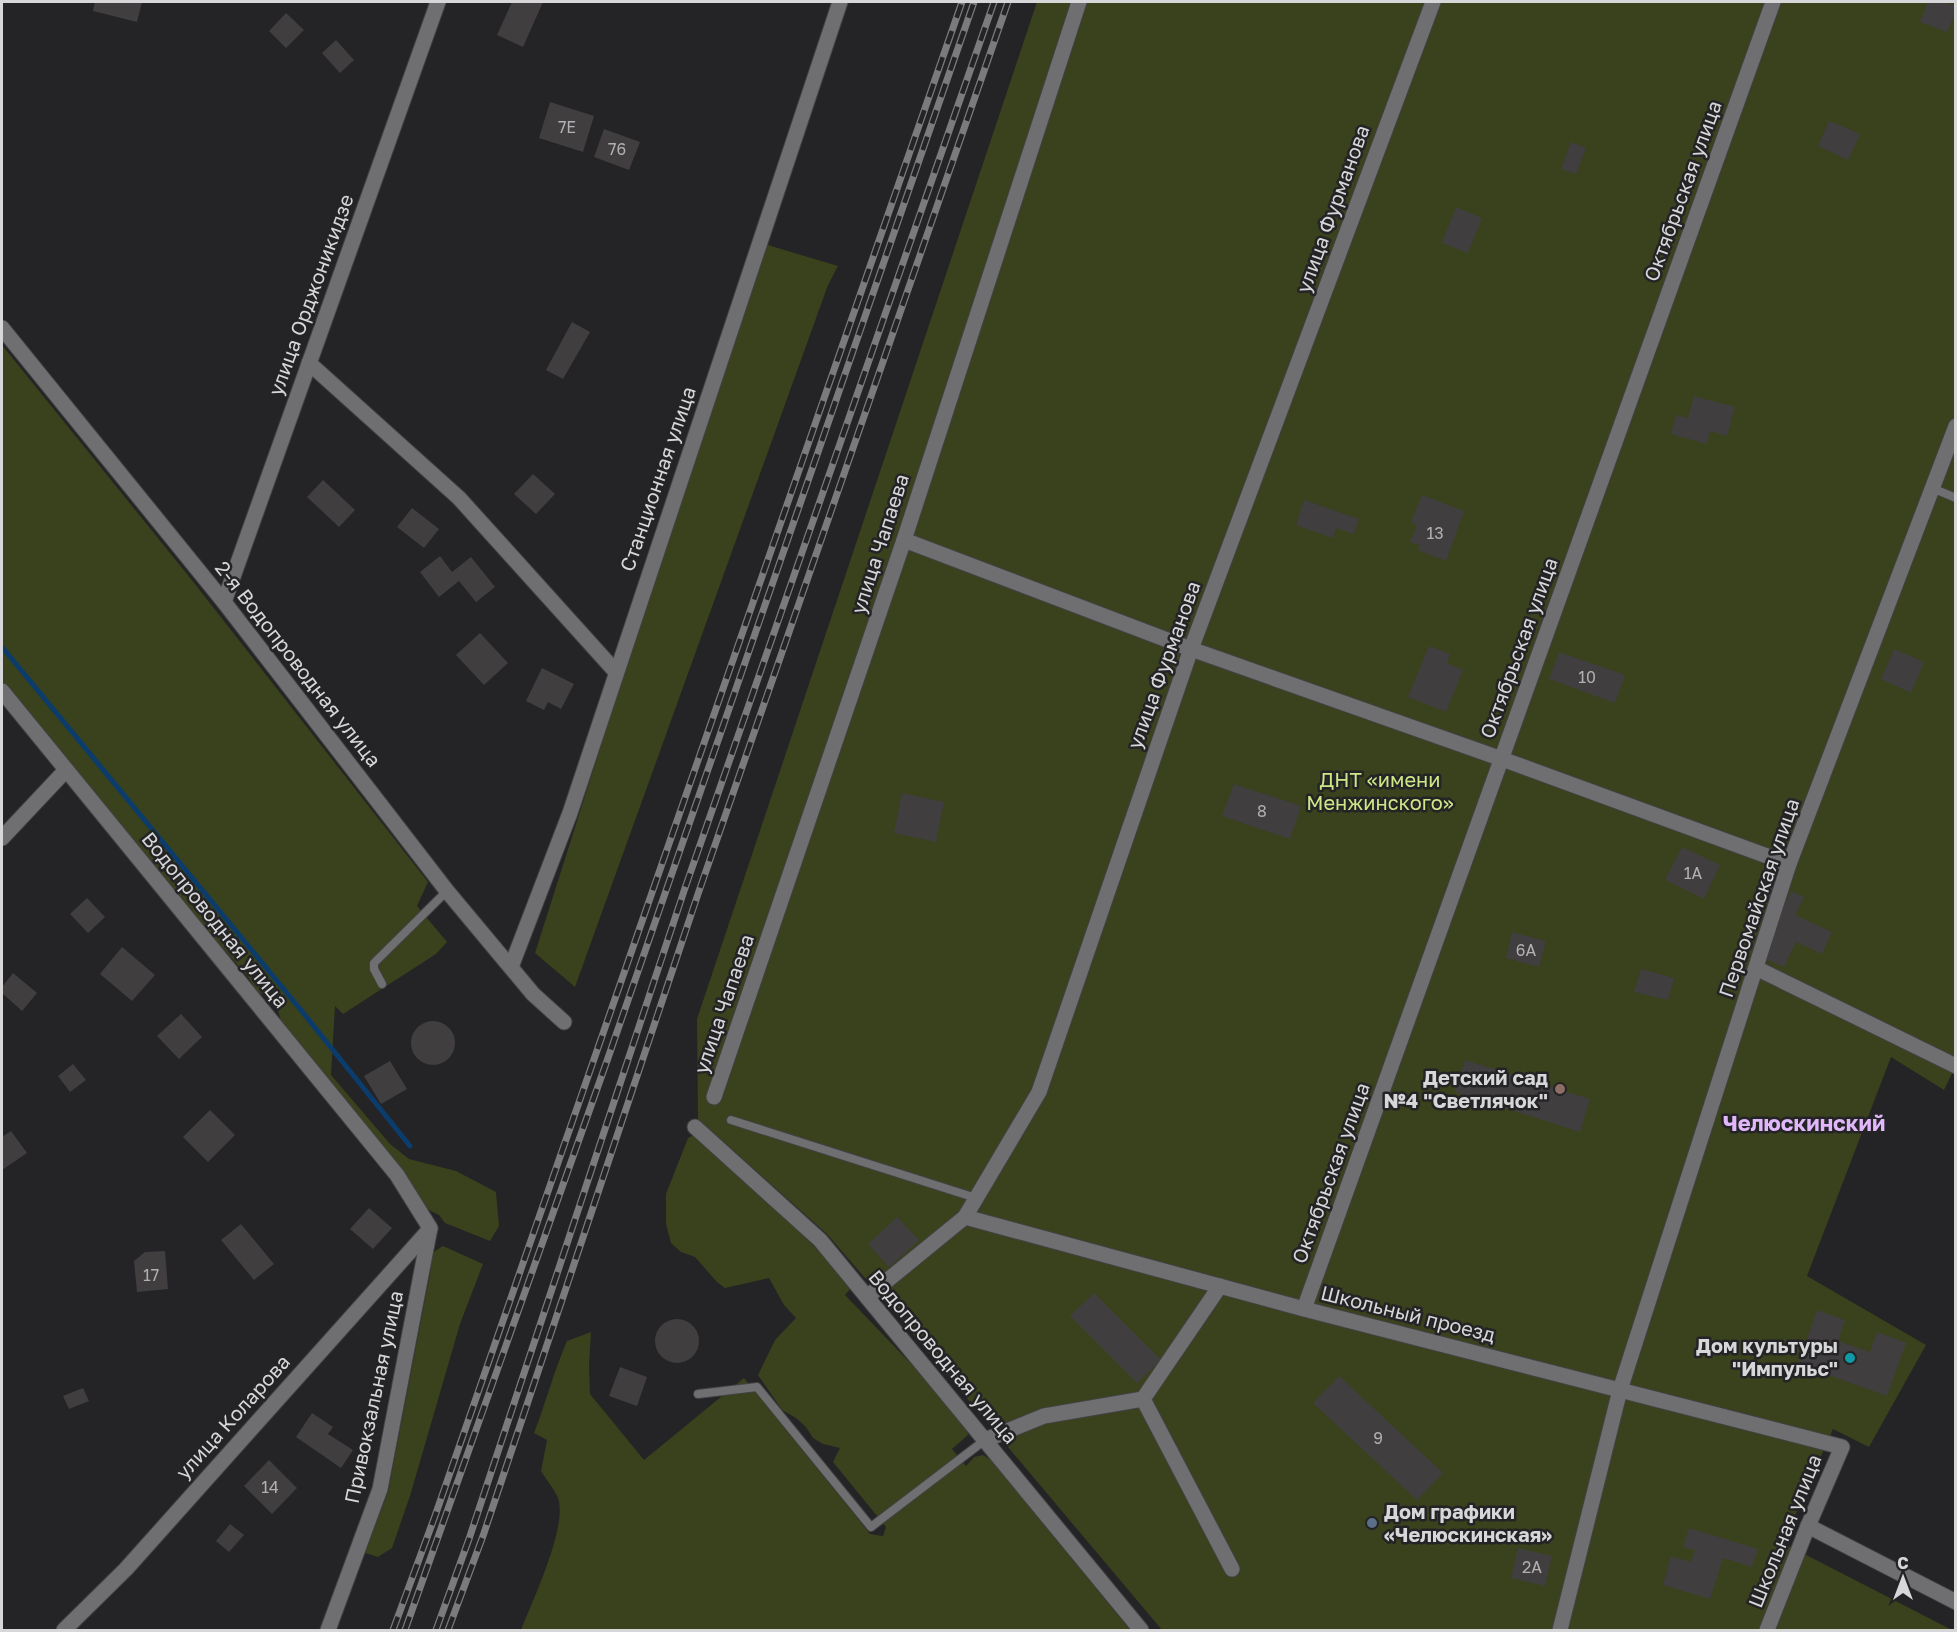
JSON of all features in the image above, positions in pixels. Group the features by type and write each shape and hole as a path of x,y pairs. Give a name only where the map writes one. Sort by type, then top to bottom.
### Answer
{"street":[{"name":"улица Орджоникидзе","path":"224,602 438,2"},
{"name":"Станционная улица","path":"511,967 570,813 840,2"},
{"name":"улица Чапаева","path":"714,1097 904,540 1079,2"},
{"name":"улица Фурманова","path":"867,1297 964,1217 1039,1092 1191,649 1433,2"},
{"name":"Октябрьская улица","path":"1304,1309 1773,2"},
{"name":"2-я Водопроводная улица","path":"2,328 224,602 447,891 533,994 564,1022"},
{"path":"309,363 459,498 616,672"},
{"name":"Первомайская улица","path":"1560,1630 1620,1390 1790,864 1956,426"},
{"path":"904,540 1191,649 1790,864"},
{"name":"Водопроводная улица","path":"2,691 397,1175 430,1228"},
{"path":"2,838 66,770"},
{"path":"1756,968 1956,1066"},
{"name":"Водопроводная улица","path":"695,1127 820,1240 1142,1630"},
{"name":"Школьный проезд","path":"964,1217 1304,1309 1842,1447"},
{"name":"улица Коларова","path":"64,1630 126,1569 430,1228"},
{"name":"Привокзальная улица","path":"328,1630 380,1489 430,1228"},
{"path":"985,1440 1044,1416 1143,1399 1220,1286"},
{"path":"1143,1399 1232,1569"},
{"name":"Школьная улица","path":"1767,1630 1842,1447"},
{"path":"1808,1526 1956,1602"}],"lane":[{"path":"1932,488 1956,498"},
{"path":"382,984 374,969 374,963 447,891"},
{"path":"731,1120 976,1198"},
{"path":"698,1394 758,1387 871,1527 985,1440"}],"green space":[{"name":"ДНТ «имени Менжинского»","path":"1037,2 1955,2 1955,1067 1944,1090 1891,1057 1807,1276 1926,1345 1869,1447 1833,1429 1783,1543 1952,1630 1162,1630 827,1234 698,1119 697,1019"},
{"path":"761,243 838,266 828,285 575,987 535,953"},
{"path":"2,345 191,579 428,882 417,906 447,942 436,954 343,1014 335,1006 331,1075 390,1144 409,1159 456,1171 496,1192 499,1226 490,1241 445,1223 439,1215 422,1203 281,1022 272,999 258,993 248,977 171,888 2,682"},
{"path":"694,1135 795,1228 852,1287 845,1295 916,1369 967,1428 968,1435 952,1449 966,1466 974,1457 983,1455 991,1460 1130,1630 521,1630 554,1545 560,1511 558,1498 541,1471 547,1440 534,1433 567,1341 591,1332 590,1394 644,1460 744,1378 870,1534 883,1536 886,1527 833,1462 840,1448 823,1444 813,1438 806,1427 782,1410 758,1375 775,1340 796,1318 784,1305 769,1278 725,1288 695,1257 681,1252 671,1243 666,1224 666,1194 688,1138"},
{"path":"443,1246 483,1264 460,1324 410,1496 392,1548 378,1557 365,1553 388,1492 430,1274 432,1253"}],"building":[{"path":"95,2 142,2 137,22 93,11"},
{"path":"512,2 543,2 523,47 497,35"},
{"path":"1928,2 1944,2 1956,6 1947,32 1920,22"},
{"path":"286,13 304,30 286,48 269,31"},
{"path":"336,40 354,60 340,73 322,53"},
{"path":"550,102 594,116 583,152 539,138"},
{"path":"1829,121 1860,134 1848,160 1818,146"},
{"path":"604,129 640,142 629,170 594,157"},
{"path":"1571,142 1586,148 1576,174 1561,169"},
{"path":"1456,207 1482,218 1468,253 1442,243"},
{"path":"572,322 590,332 563,379 546,370"},
{"path":"1694,396 1735,407 1727,436 1710,431 1707,444 1671,434 1676,415 1688,418"},
{"path":"533,474 555,494 536,514 514,494"},
{"path":"323,480 355,510 339,527 307,497"},
{"path":"1422,495 1464,511 1446,561 1418,550 1420,545 1410,542 1417,525 1411,522"},
{"path":"1304,500 1359,519 1354,534 1336,528 1333,538 1296,525"},
{"path":"412,508 439,529 424,548 397,527"},
{"path":"440,556 452,572 471,557 495,587 476,602 459,581 439,597 420,572"},
{"path":"480,633 508,663 484,685 456,655"},
{"path":"1429,646 1450,654 1447,663 1463,670 1446,712 1408,697"},
{"path":"1894,649 1924,662 1911,693 1881,679"},
{"path":"1559,652 1625,675 1615,703 1549,679"},
{"path":"542,668 574,684 561,709 548,702 544,710 526,701"},
{"path":"1234,784 1301,806 1290,839 1222,816"},
{"path":"902,793 944,802 936,842 894,833"},
{"path":"1682,847 1720,865 1704,899 1665,880"},
{"path":"1791,891 1804,897 1795,915 1832,932 1822,954 1796,942 1784,967 1761,957"},
{"path":"87,898 105,917 88,933 70,914"},
{"path":"1512,932 1546,941 1539,967 1506,958"},
{"path":"122,947 155,975 132,1001 100,974"},
{"path":"1641,969 1674,978 1668,1000 1634,992"},
{"path":"13,973 37,993 22,1011 2,993 2,987"},
{"path":"181,1014 202,1037 179,1059 157,1036"},
{"path":"433,1021 448,1028 455,1043 448,1058 433,1065 418,1058 411,1043 418,1028"},
{"path":"1465,1060 1590,1099 1580,1132 1455,1092"},
{"path":"390,1061 407,1089 381,1104 364,1076"},
{"path":"73,1064 86,1080 70,1092 58,1076"},
{"path":"210,1110 235,1135 208,1162 183,1137"},
{"path":"11,1131 27,1153 2,1170 2,1137"},
{"path":"369,1208 392,1228 373,1249 350,1229"},
{"path":"897,1217 919,1240 889,1267 868,1244"},
{"path":"241,1224 274,1264 254,1280 221,1240"},
{"path":"165,1251 168,1289 137,1292 134,1261 145,1252"},
{"path":"1094,1293 1161,1360 1137,1383 1070,1316"},
{"name":"Дом культуры \"Импульс\"","path":"1817,1310 1845,1320 1838,1341 1870,1352 1877,1332 1906,1343 1887,1396 1798,1364"},
{"path":"677,1319 693,1325 699,1341 693,1357 677,1363 661,1357 655,1341 661,1325"},
{"path":"620,1367 647,1377 637,1406 609,1396"},
{"path":"1339,1376 1443,1473 1417,1500 1313,1403"},
{"path":"83,1388 89,1401 69,1409 63,1396"},
{"path":"312,1413 333,1427 328,1434 353,1450 341,1468 296,1437"},
{"path":"269,1460 297,1488 272,1514 244,1486"},
{"path":"230,1524 244,1535 229,1552 216,1541"},
{"path":"1689,1528 1758,1549 1752,1567 1723,1558 1710,1599 1663,1585 1671,1556 1691,1562 1695,1550 1683,1547"},
{"path":"1518,1548 1552,1556 1545,1586 1511,1578"}],"waterway":[{"path":"2,647 410,1146"}],"railway":[{"path":"393,1630 435,1516 962,2"},
{"path":"405,1630 608,1058 974,2"},
{"path":"436,1630 469,1539 685,888 994,2"},
{"path":"448,1630 483,1536 698,894 1008,2"}],"place":[{"name":"Детский сад №4 \"Светлячок\"","path":"1560,1089"},
{"name":"Дом культуры \"Импульс\"","path":"1850,1358"},
{"name":"Дом графики «Челюскинская»","path":"1372,1523"}],"district":[{"name":"Челюскинский","path":"1804,1123"}]}
